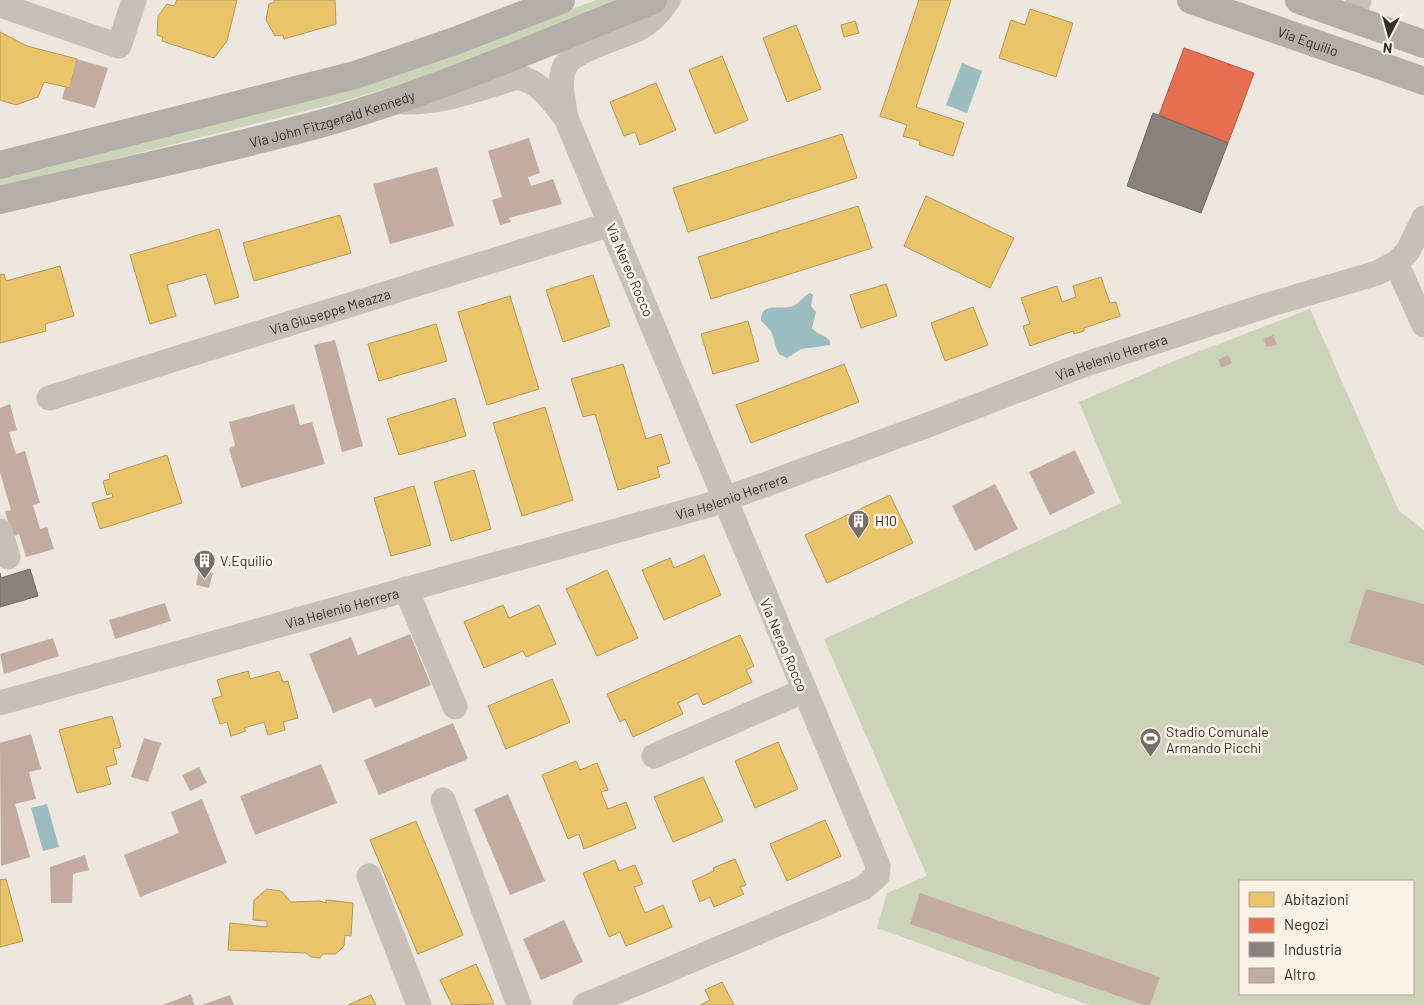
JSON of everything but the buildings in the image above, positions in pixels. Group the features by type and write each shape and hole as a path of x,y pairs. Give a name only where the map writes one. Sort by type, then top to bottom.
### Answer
{"main road":[{"path":"0,164 356,76 561,0"},
{"name":"Via John Fitzgerald Kennedy","path":"0,200 319,124 518,56 550,41 653,0"},
{"name":"Via Equilio","path":"1191,0 1424,81"},
{"path":"1299,0 1356,10 1421,42"}],"street":[{"path":"0,5 119,46 134,0"},
{"name":"Via Nereo Rocco","path":"585,1005 863,888 877,876 878,866 803,691 566,118 562,78 564,68 570,60 582,52 639,28 652,20 668,0"},
{"name":"Via Nereo Rocco","path":"373,106 400,102 427,102 451,98 518,77 528,79 539,86 566,118"},
{"name":"Via Helenio Herrera","path":"0,702 725,499 919,428 1083,365 1268,305 1377,273 1396,263 1408,251 1424,218"},
{"name":"Via Giuseppe Meazza","path":"49,398 610,224"},
{"path":"1396,263 1424,325"},
{"path":"0,531 8,557"},
{"path":"406,589 454,706"},
{"path":"654,756 803,691"},
{"path":"443,800 519,1005"},
{"path":"369,876 419,1005"}],"green space":[{"path":"597,0 623,0 448,69 349,100 0,188 0,177 323,97"},
{"name":"Stadio Comunale Armando Picchi","path":"1310,309 1399,511 1424,530 1424,1005 1089,1005 877,928 887,893 927,876 824,639 1121,503 1079,402 1174,361"}],"water":[{"path":"962,63 982,71 967,113 946,105"},
{"path":"810,293 813,295 811,306 816,312 812,328 828,339 830,345 801,349 787,358 779,354 772,333 761,321 762,315 768,309 795,305"},
{"path":"47,804 59,847 43,851 31,808"}],"place":[{"name":"H10","path":"859,539"},
{"name":"V.Equilio","path":"204,579"},
{"name":"Stadio Comunale Armando Picchi","path":"1150,758"}]}
